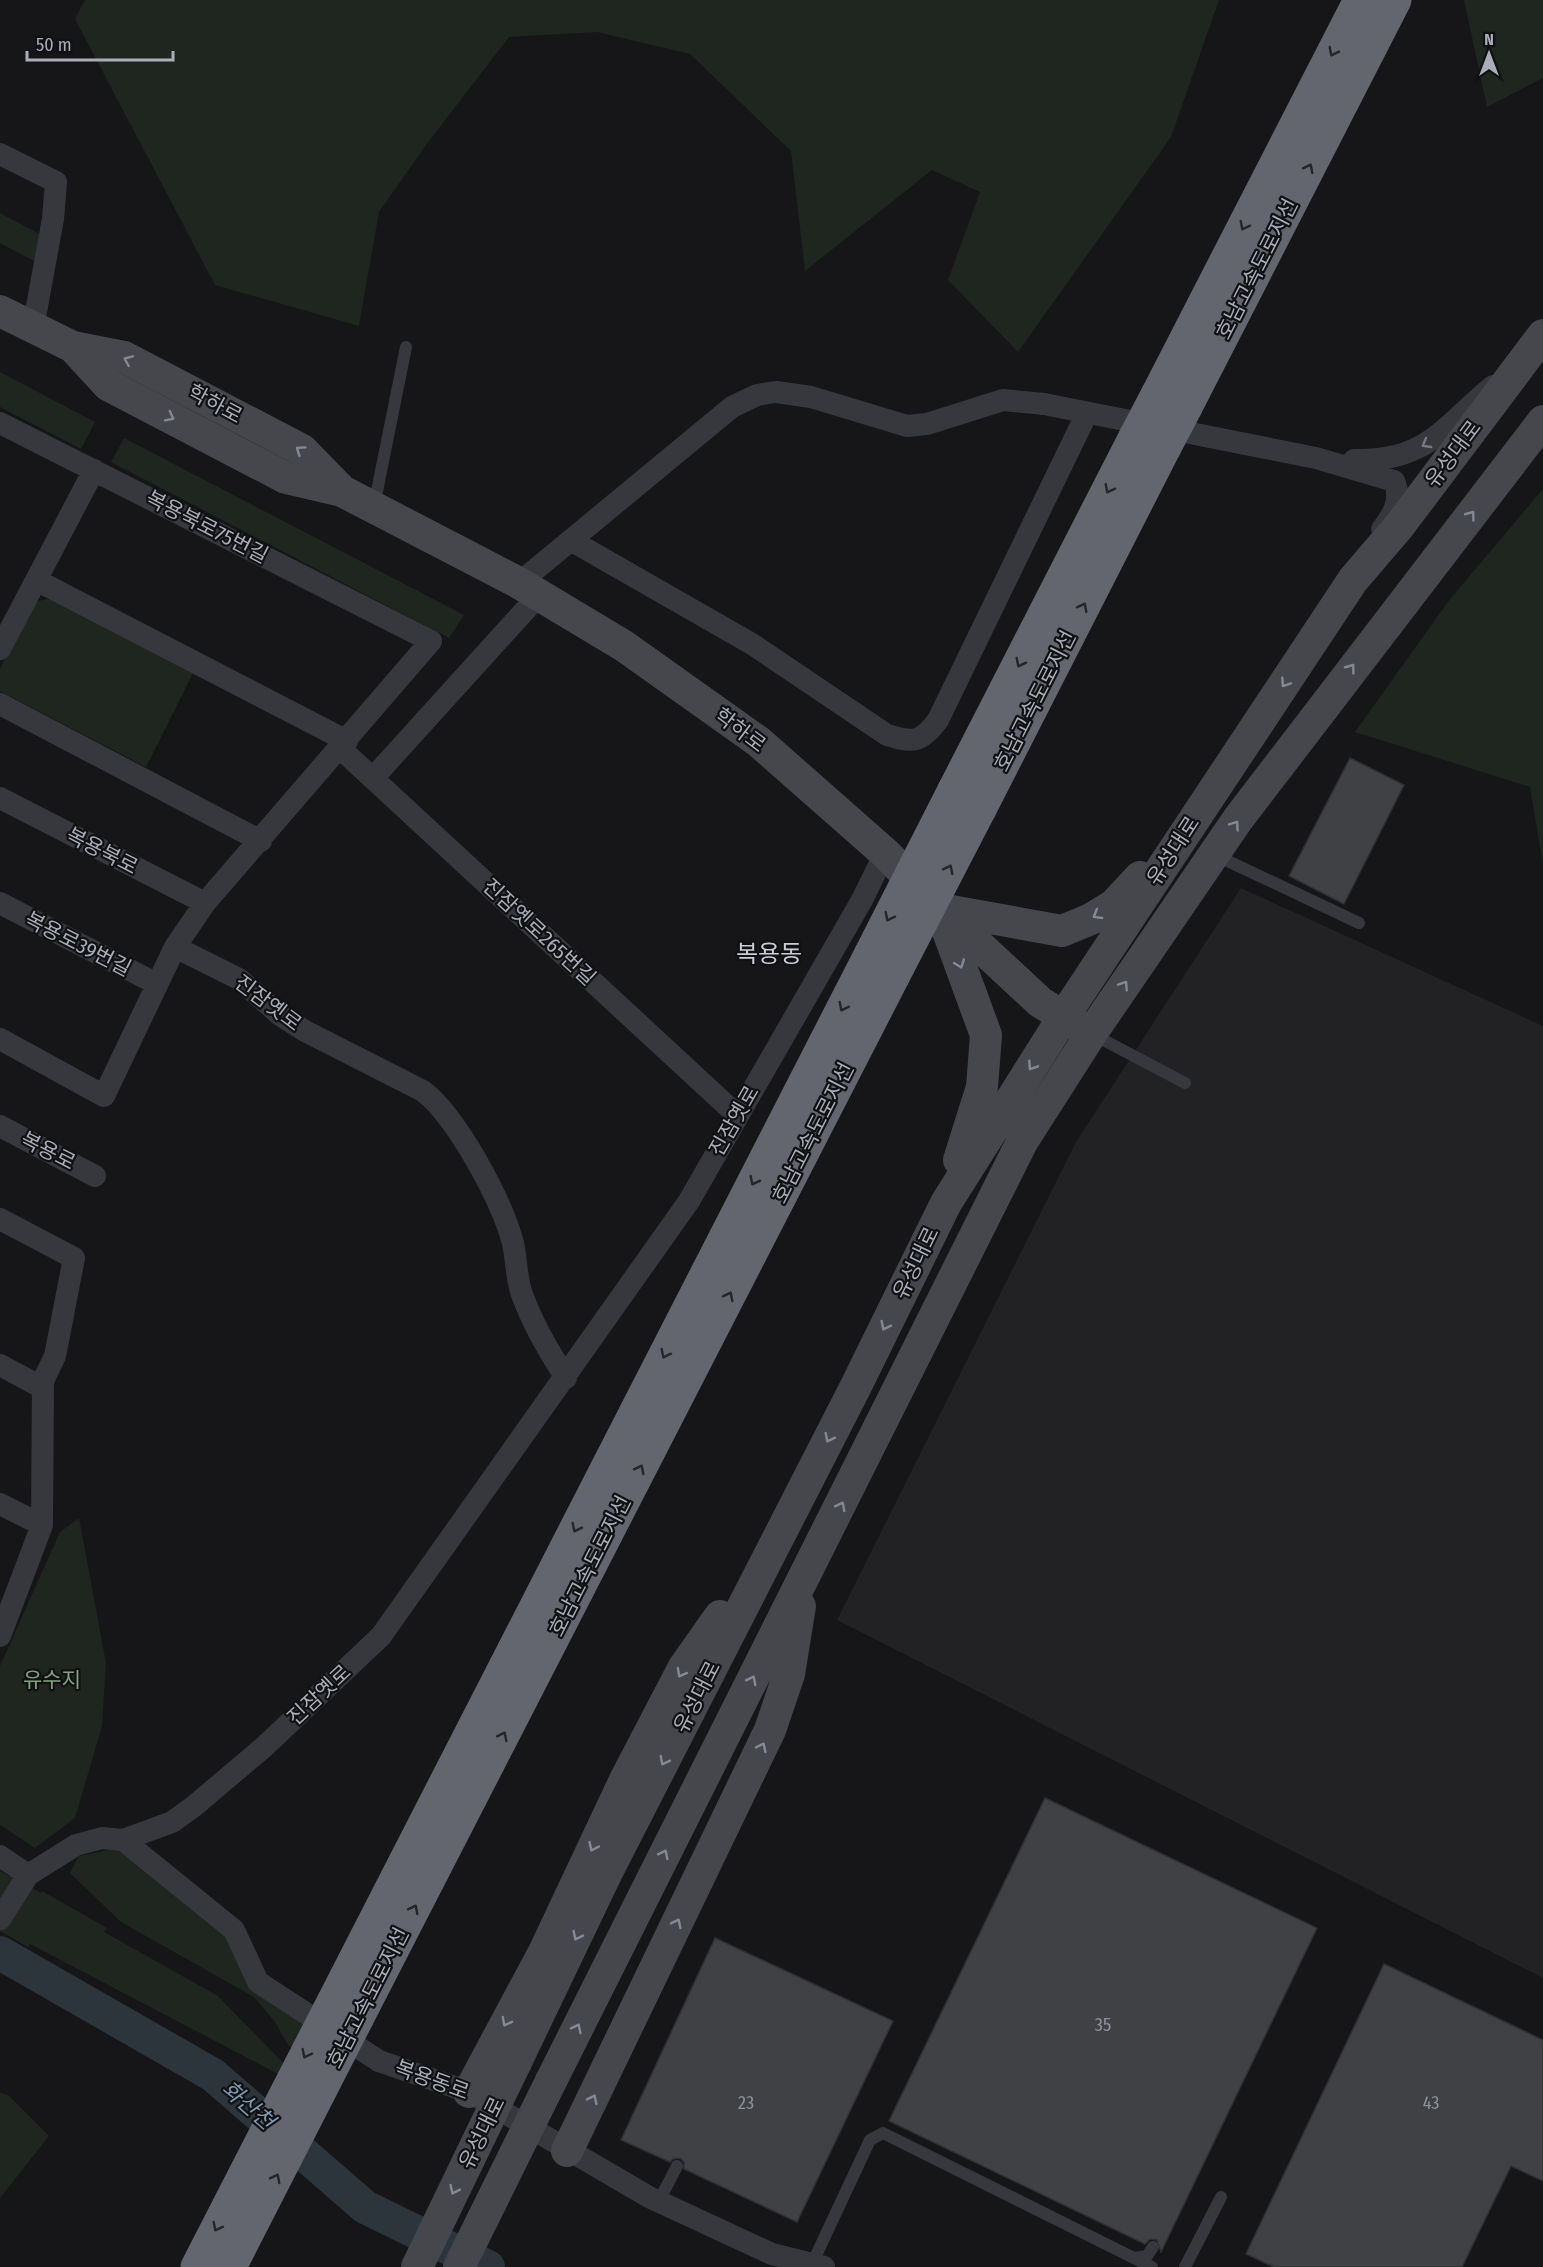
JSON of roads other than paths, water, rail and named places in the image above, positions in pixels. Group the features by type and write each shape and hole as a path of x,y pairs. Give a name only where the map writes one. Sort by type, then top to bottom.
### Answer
{"highway":[{"name":"호남고속도로지선","path":"1172,401 1360,0"},
{"name":"호남고속도로지선","path":"197,2267 345,2009 1150,442 1395,0"},
{"name":"호남고속도로지선","path":"230,2267 345,2009"}],"street":[{"path":"0,154 56,182 53,219 33,328"},
{"name":"학하로","path":"0,311 72,347 108,385 286,478 342,491 374,507 529,589 624,646 759,742 885,853 940,909 1040,1002 1091,1034"},
{"name":"유성대로","path":"417,2267 606,1874 946,1203 1064,1016 1353,580 1400,525 1518,365 1543,335"},
{"path":"1316,458 1381,460 1410,453 1433,440 1518,365"},
{"path":"373,778 529,589 572,542 732,406 757,395 776,392 811,397 907,426 927,424 1003,400 1044,404 1316,458 1385,477 1394,481 1399,491 1391,518 1370,544 1353,580"},
{"path":"572,542 752,644 887,735 903,740 918,740 927,735 938,720 1088,413"},
{"name":"유성대로","path":"459,2267 1022,1142 1091,1034 1214,854 1377,634 1543,421"},
{"name":"복용북로75번길","path":"0,423 432,641 344,745"},
{"path":"0,649 94,470"},
{"path":"0,1039 104,1096 175,946 205,903 344,745 36,580"},
{"path":"0,704 261,841"},
{"name":"진잠옛로265번길","path":"344,745 373,778 737,1115"},
{"name":"복용북로","path":"0,798 205,903"},
{"path":"940,909 1062,931 1091,920 1114,905 1197,814"},
{"name":"진잠옛로","path":"0,1919 25,1879 76,1845 102,1838 123,1840 171,1822 193,1807 264,1747 381,1636 566,1378 689,1201 862,900 885,853"},
{"name":"복용로39번길","path":"0,903 157,984"},
{"path":"940,909 986,1035 982,1087 946,1203"},
{"name":"진잠옛로","path":"175,946 240,979 280,1015 305,1031 423,1091 440,1104 500,1206 513,1244 521,1295 540,1339 566,1378"},
{"name":"복용로","path":"0,1126 95,1176"},
{"path":"0,1219 74,1258 55,1356 43,1381 42,1526 0,1636"},
{"path":"0,1365 43,1388"},
{"path":"0,1503 42,1526"},
{"path":"469,2092 543,1952 624,1780 684,1667 786,1522"},
{"path":"567,2151 770,1730 789,1674 805,1577"},
{"name":"복용동로","path":"123,1840 234,1930 258,1982 379,2061 469,2092 567,2151 659,2201 772,2254 818,2265"},
{"path":"0,1856 25,1879"}],"lane":[{"path":"374,507 406,347"},
{"path":"1214,854 1359,923"},
{"path":"1091,1034 1185,1083"},
{"path":"818,2265 870,2140 883,2133 1152,2267"},
{"path":"659,2201 677,2166"},
{"path":"1185,2267 1221,2197"},
{"path":"1133,2257 1147,2256 1153,2247"}],"waterway":[{"name":"화산천","path":"0,1953 213,2075 365,2207 488,2267"}],"district":[{"name":"복용동","path":"769,954"}],"park label":[{"name":"유수지","path":"52,1680"}]}
